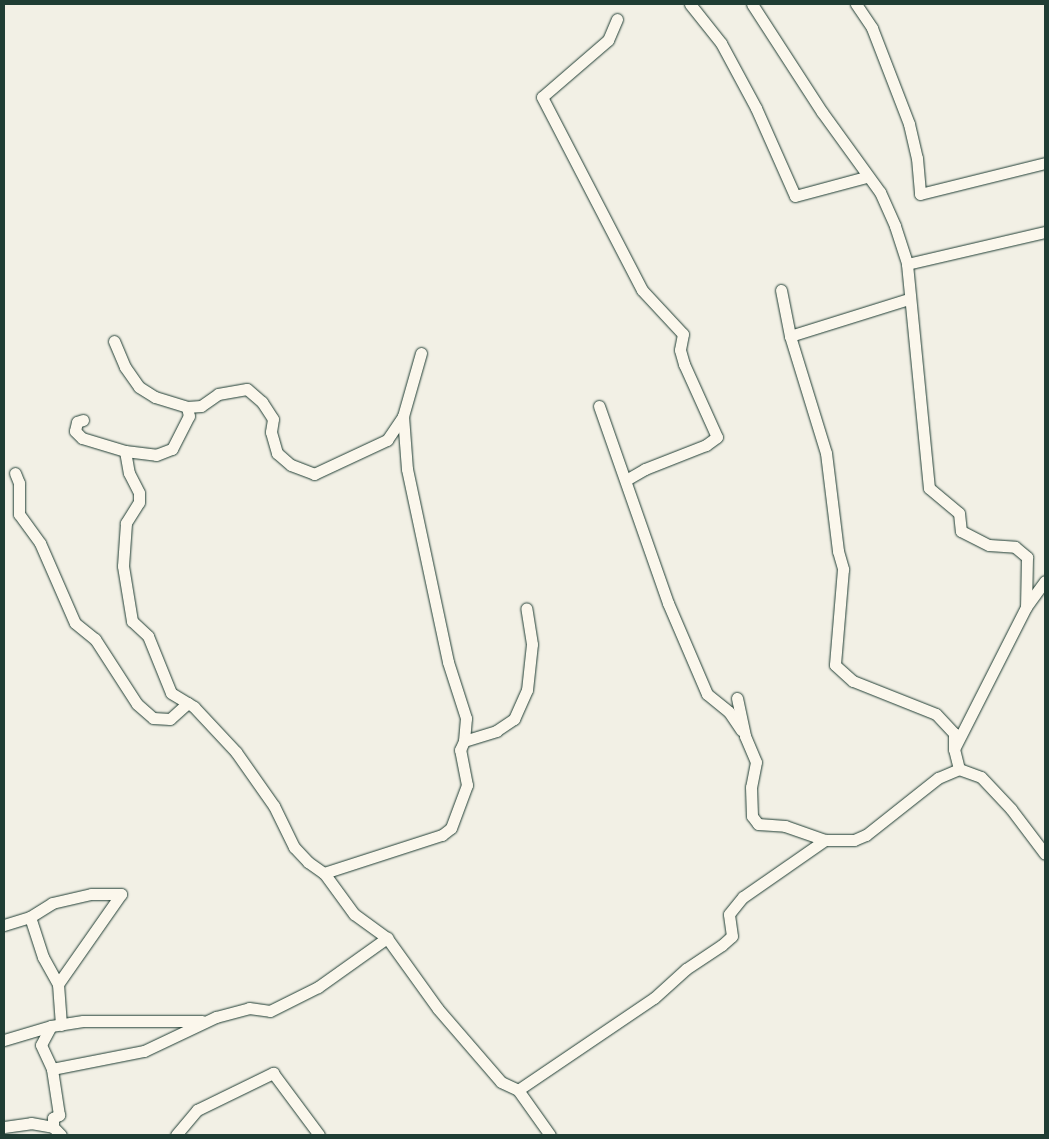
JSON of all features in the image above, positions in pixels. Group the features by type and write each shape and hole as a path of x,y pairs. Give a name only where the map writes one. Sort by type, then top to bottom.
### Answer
{"street":[{"path":"690,4 721,43 756,108 795,196 866,177"},
{"path":"752,4 866,177 880,192 907,264 929,488 959,513 961,531 989,545 1015,547 1027,557 1026,607"},
{"path":"856,4 872,28 909,124 917,158 920,194 1045,163"},
{"path":"617,19 608,40 542,97 642,290 683,334 680,350 684,364 717,437 706,445 645,469 626,480"},
{"path":"907,264 1045,232"},
{"path":"781,290 790,336 826,453 838,551 844,569 835,665 853,681 936,714 954,733 954,749 959,769"},
{"path":"790,336 909,299"},
{"path":"114,341 125,367 139,387 155,397 188,406 201,406 229,391 247,389 262,402 274,419 271,432 277,452 291,465 314,474 387,440 402,416 421,354"},
{"path":"83,420 77,422 75,432 82,438 125,451 156,455 172,449 189,416 188,406"},
{"path":"599,406 668,603 707,694 729,712 745,736 756,762 751,787 752,816 758,824 785,826 826,840 854,840 866,835 938,778 959,769 981,777 1011,809 1045,854"},
{"path":"324,873 442,835 451,828 467,785 460,750 464,741 466,718 448,662 413,508 402,416"},
{"path":"125,451 129,473 139,493 139,502 126,523 124,541 123,566 132,621 148,636 171,693 188,703 236,752 274,806 294,847 308,862 324,873 354,914 387,938 438,1009 501,1082 518,1090 550,1135"},
{"path":"15,473 20,483 19,514 40,543 75,623 95,639 137,704 153,718 170,719 188,703"},
{"path":"954,749 1026,607 1045,581"},
{"path":"464,741 496,731 514,719 527,690 532,644 526,608"},
{"path":"737,698 745,736"},
{"path":"518,1090 654,998 686,969 722,945 732,936 729,914 744,897 826,840"},
{"path":"4,925 30,916 52,903 81,896 121,894 58,984"},
{"path":"30,916 43,957 58,984 56,1025 41,1046 52,1069 59,1115 54,1118 57,1131"},
{"path":"52,1069 144,1051 205,1022 249,1008 270,1011 293,1002 387,938"},
{"path":"4,1040 56,1025 131,1020 205,1022"},
{"path":"176,1135 197,1110 273,1073 319,1135"},
{"path":"4,1127 31,1123 57,1131"}]}
